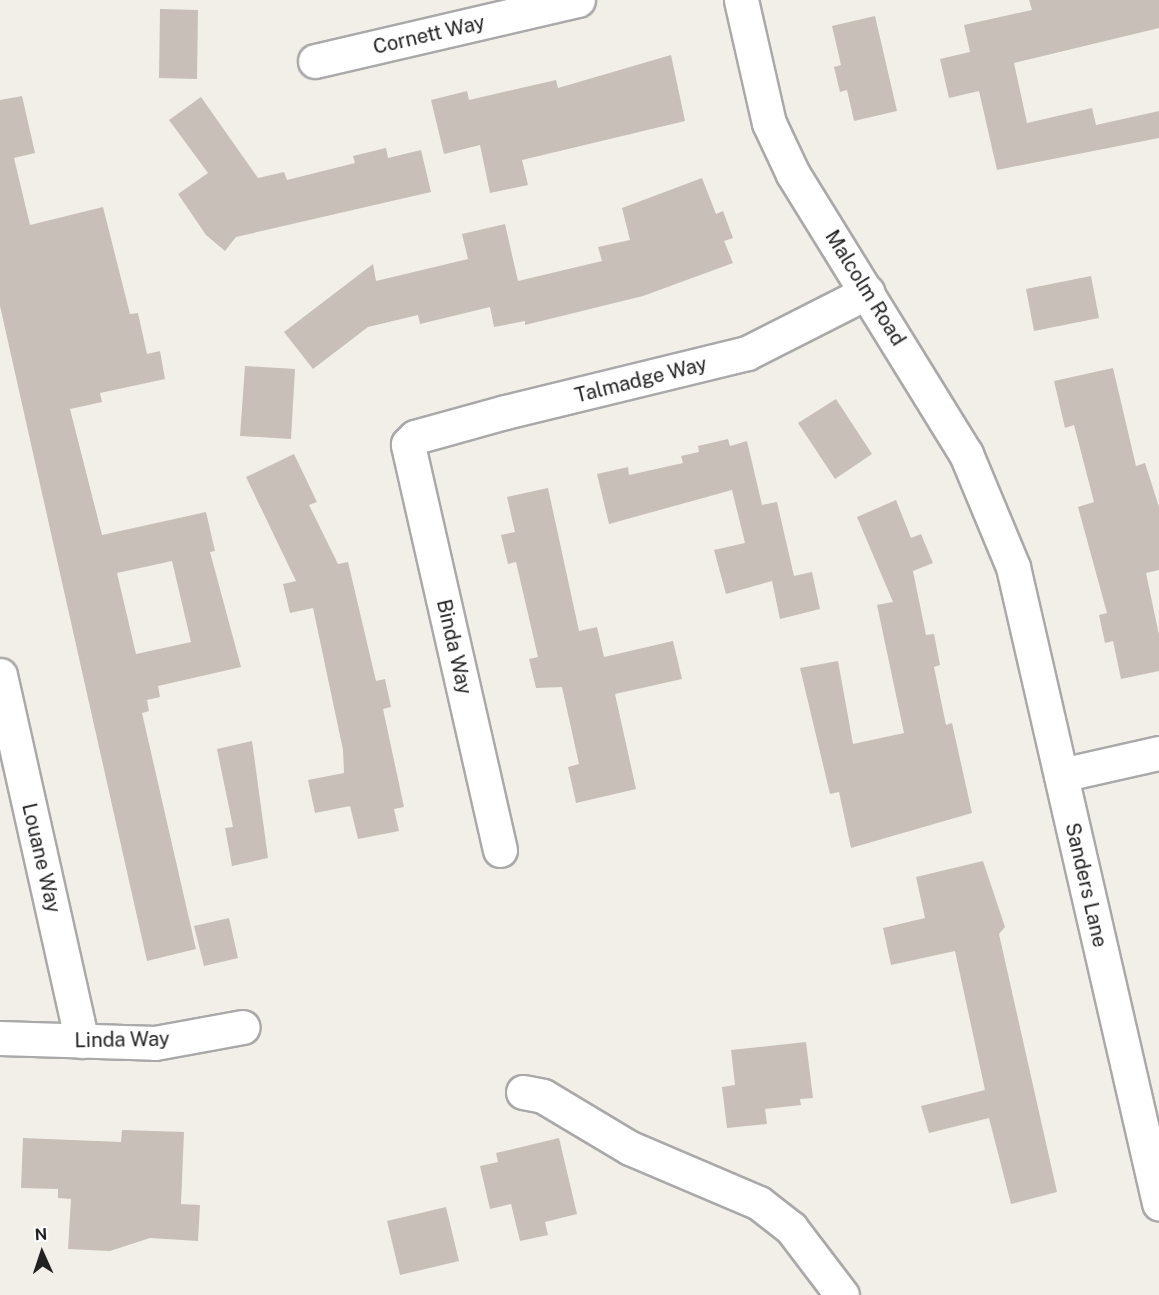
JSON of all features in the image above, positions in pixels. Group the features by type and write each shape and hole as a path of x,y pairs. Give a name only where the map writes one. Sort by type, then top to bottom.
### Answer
{"street":[{"name":"Cornett Way","path":"315,62 578,0"},
{"name":"Malcolm Road","path":"741,0 769,123 793,174 966,454 1013,567"},
{"name":"Talmadge Way","path":"408,444 415,437 506,412 747,353 867,292"},
{"name":"Binda Way","path":"408,444 500,850"},
{"name":"Sanders Lane","path":"1013,567 1159,1203"},
{"name":"Louane Way","path":"0,675 82,1041"},
{"path":"1061,775 1159,753"},
{"name":"Linda Way","path":"0,1038 155,1044 243,1027"},
{"path":"523,1092 543,1095 630,1148 759,1203 791,1228 842,1295"}],"building":[{"path":"1029,0 1159,0 1159,28 1014,63 1027,123 1092,108 1096,125 1159,111 1159,138 997,170 979,91 949,98 940,59 970,52 964,25 1032,10"},
{"path":"160,9 198,10 197,79 159,78"},
{"path":"875,16 897,111 854,121 847,90 840,92 834,67 841,65 832,26"},
{"path":"671,55 685,121 522,160 528,185 490,193 480,145 444,154 431,100 467,91 469,100 556,80 558,88"},
{"path":"22,96 35,153 14,158 30,225 103,207 130,314 138,313 147,354 160,351 165,379 100,393 102,402 70,409 102,535 206,512 215,551 210,552 241,667 158,686 160,697 147,700 149,711 142,713 196,949 147,961 0,306 0,100","holes":["172,561 191,642 136,654 117,573"]},
{"path":"201,97 258,178 284,172 287,180 355,163 353,156 386,148 388,158 421,150 431,192 236,237 225,251 206,235 178,194 208,173 169,120"},
{"path":"702,178 716,214 723,211 733,238 724,241 733,263 643,296 525,325 525,321 494,327 490,307 420,324 418,315 368,327 313,369 284,332 373,264 376,281 468,259 462,234 505,224 518,281 602,261 598,247 630,240 622,208"},
{"path":"1091,276 1099,318 1034,331 1026,289"},
{"path":"245,366 295,369 291,439 240,436"},
{"path":"1113,368 1136,466 1145,463 1159,507 1159,570 1146,573 1159,635 1159,671 1121,679 1113,641 1105,643 1099,615 1107,613 1078,507 1094,502 1074,425 1065,428 1054,381"},
{"path":"836,399 872,454 835,479 798,423"},
{"path":"728,439 730,446 747,441 762,505 777,502 794,576 812,572 820,609 780,619 772,581 726,594 714,550 745,543 732,490 609,524 597,474 628,467 629,475 683,463 681,456 699,452 698,446"},
{"path":"294,454 317,502 309,505 338,564 348,562 376,681 385,679 391,707 383,709 404,807 394,809 399,831 358,839 350,806 315,813 308,780 344,773 343,750 313,608 290,613 283,584 296,581 246,477"},
{"path":"548,488 579,631 597,627 604,657 673,641 682,679 615,694 636,789 576,803 568,767 579,764 562,687 536,688 529,659 538,657 516,562 508,564 501,535 515,532 507,497"},
{"path":"896,500 911,538 921,534 933,563 913,571 926,635 934,634 940,665 934,667 946,725 952,723 972,813 851,848 839,792 830,794 800,668 838,661 853,744 904,733 877,605 893,602 857,517"},
{"path":"252,741 268,858 232,866 225,828 233,827 217,749"},
{"path":"983,861 1005,927 999,934 1057,1192 1011,1204 989,1118 929,1133 921,1106 985,1090 955,951 891,965 883,928 925,918 916,877"},
{"path":"229,918 238,958 204,966 194,926"},
{"path":"806,1042 813,1098 800,1099 801,1105 765,1109 767,1124 727,1128 722,1087 735,1085 731,1050"},
{"path":"122,1130 184,1132 181,1204 200,1205 198,1241 150,1238 110,1251 68,1249 71,1199 58,1198 58,1189 21,1188 23,1138 121,1142"},
{"path":"559,1138 577,1214 545,1222 548,1235 520,1241 511,1204 490,1209 480,1166 498,1162 496,1153"},
{"path":"446,1207 459,1261 400,1275 387,1221"}]}
